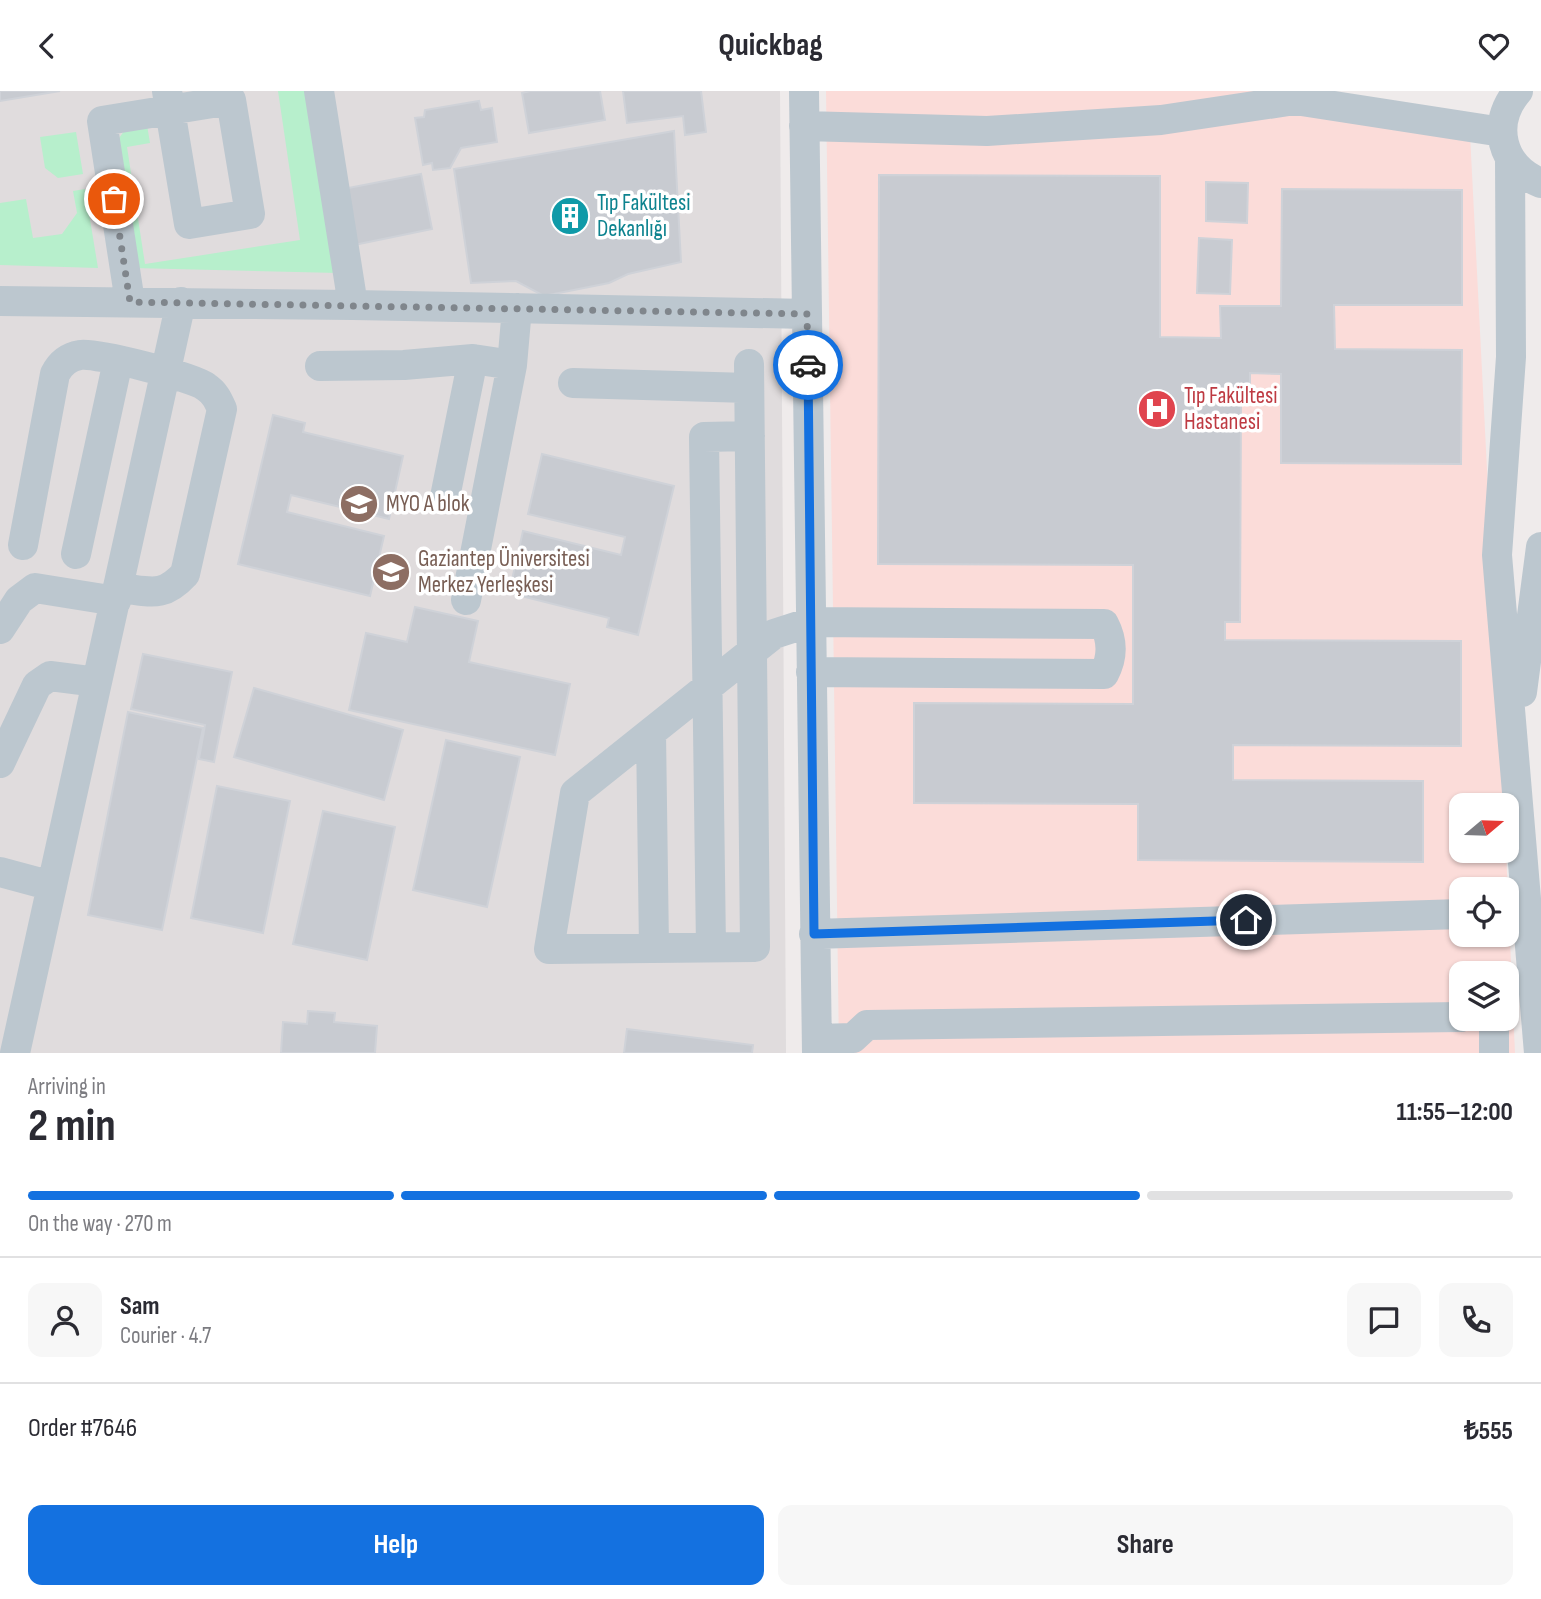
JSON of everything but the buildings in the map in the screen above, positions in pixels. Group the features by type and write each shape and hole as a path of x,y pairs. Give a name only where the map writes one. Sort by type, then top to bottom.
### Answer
{"street":[{"path":"319,91 353,305"},
{"path":"804,91 817,1046 854,1045 867,1025 1449,1017"},
{"path":"804,126 987,131 1161,120 1267,97 1509,115"},
{"path":"130,302 102,121 169,100"},
{"path":"1509,115 1519,171 1541,183"},
{"path":"1509,115 1511,357 1497,555 1515,754 1517,877"},
{"path":"0,301 807,314"},
{"path":"15,1053 181,302"},
{"path":"466,600 512,365 517,308"},
{"path":"0,629 19,600 36,587 118,595 162,592 174,586 185,574 222,409 216,395 204,385 165,371 118,361 81,355 61,363 55,374 23,545"},
{"path":"320,366 404,365 473,359 512,365"},
{"path":"445,497 473,359"},
{"path":"76,554 118,361"},
{"path":"573,383 749,376 750,436 752,652 755,947 549,949 575,793 752,652 774,635 811,622 1104,624 1110,636 1111,657 1104,674 811,672"},
{"path":"711,947 704,436 750,436"},
{"path":"1497,555 1540,552 1515,754"},
{"path":"0,763 37,684 50,676 97,682"},
{"path":"651,733 654,948"},
{"path":"0,872 52,885"},
{"path":"814,934 1449,913"},
{"path":"1519,925 1539,1053"},
{"path":"1494,1031 1494,1053"}],"shaded area":[{"name":"Gaziantep Üniversitesi Merkez Yerleşkesi","path":"0,91 780,91 786,1053 0,1053"},
{"name":"Tıp Fakültesi Hastanesi","path":"826,91 1320,91 1469,114 1503,793 1449,793 1449,863 1507,863 1507,877 1449,877 1449,947 1510,947 1511,961 1449,961 1449,1031 1514,1031 1515,1053 839,1053"}],"green space":[{"path":"278,91 309,91 338,273 133,268 114,145 127,127 147,125 150,143 127,147 145,264 300,240"},
{"path":"76,132 83,174 58,178 45,168 40,137"},
{"path":"85,189 98,268 0,265 0,203 26,199 33,238 62,234 77,213 73,191"}],"way so far":[{"path":"114,199 130,302 807,314 808,365"}],"place":[{"name":"Tıp Fakültesi Dekanlığı","path":"570,216"},
{"name":"Tıp Fakültesi Hastanesi","path":"1157,409"},
{"name":"MYO A blok","path":"359,504"},
{"name":"Gaziantep Üniversitesi Merkez Yerleşkesi","path":"391,572"}],"route":[{"path":"808,365 814,934 1246,920"}]}
